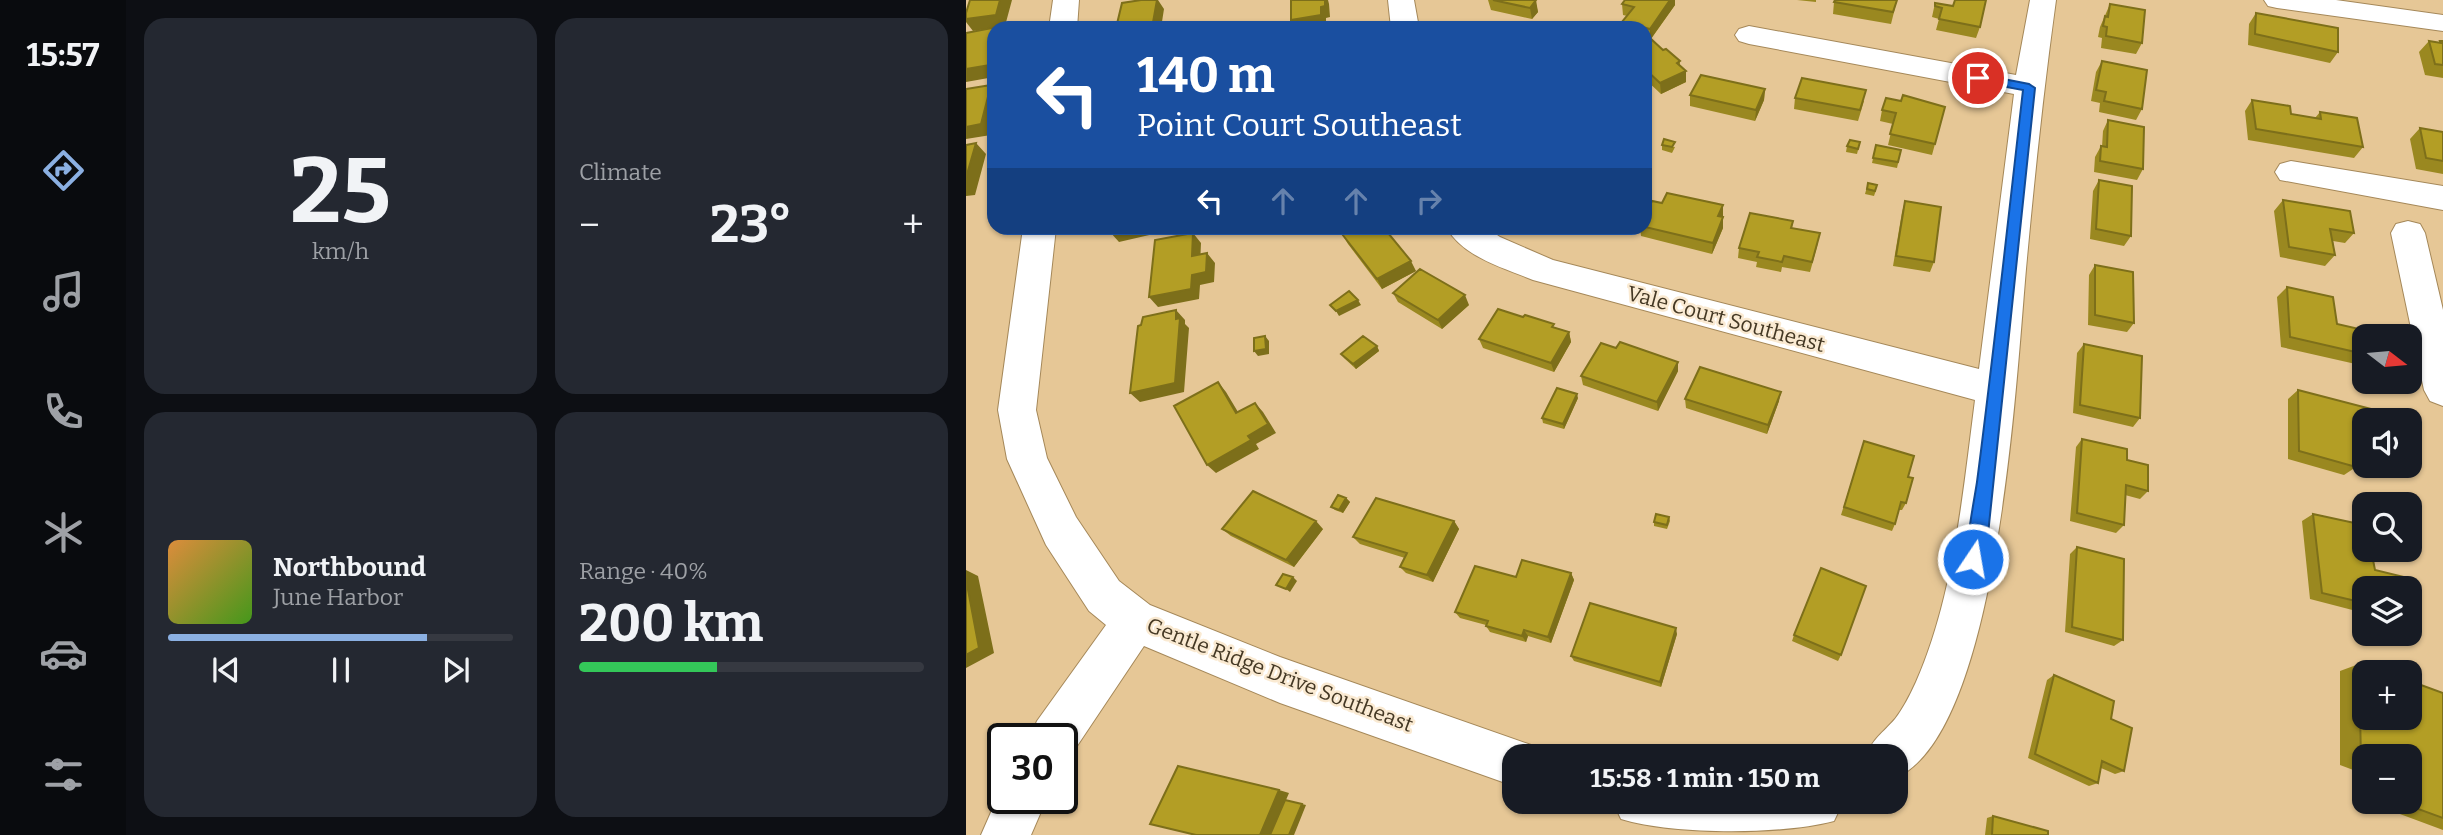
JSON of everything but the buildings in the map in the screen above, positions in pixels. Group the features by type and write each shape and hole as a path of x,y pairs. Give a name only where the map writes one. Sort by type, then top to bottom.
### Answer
{"street":[{"path":"1064,21 1066,0"},
{"path":"1401,0 1404,21"},
{"path":"1903,744 1912,735 1935,694 1955,634 1979,534 2029,88 2043,0"},
{"path":"2277,0 2381,8 2443,23"},
{"path":"1749,35 2029,88"},
{"path":"2291,172 2443,198"},
{"path":"2409,233 2443,390"},
{"name":"Gentle Ridge Drive Southeast","path":"1038,235 1017,410 1027,458 1061,531 1104,596 1135,621 1280,680 1502,757"},
{"name":"Vale Court Southeast","path":"1473,235 1488,246 1545,271 1997,390"},
{"path":"1064,723 1135,621"},
{"path":"1006,835 1015,814"}],"route":[{"path":"1973,559 1979,534 1997,390 2029,88 1978,78"}]}
